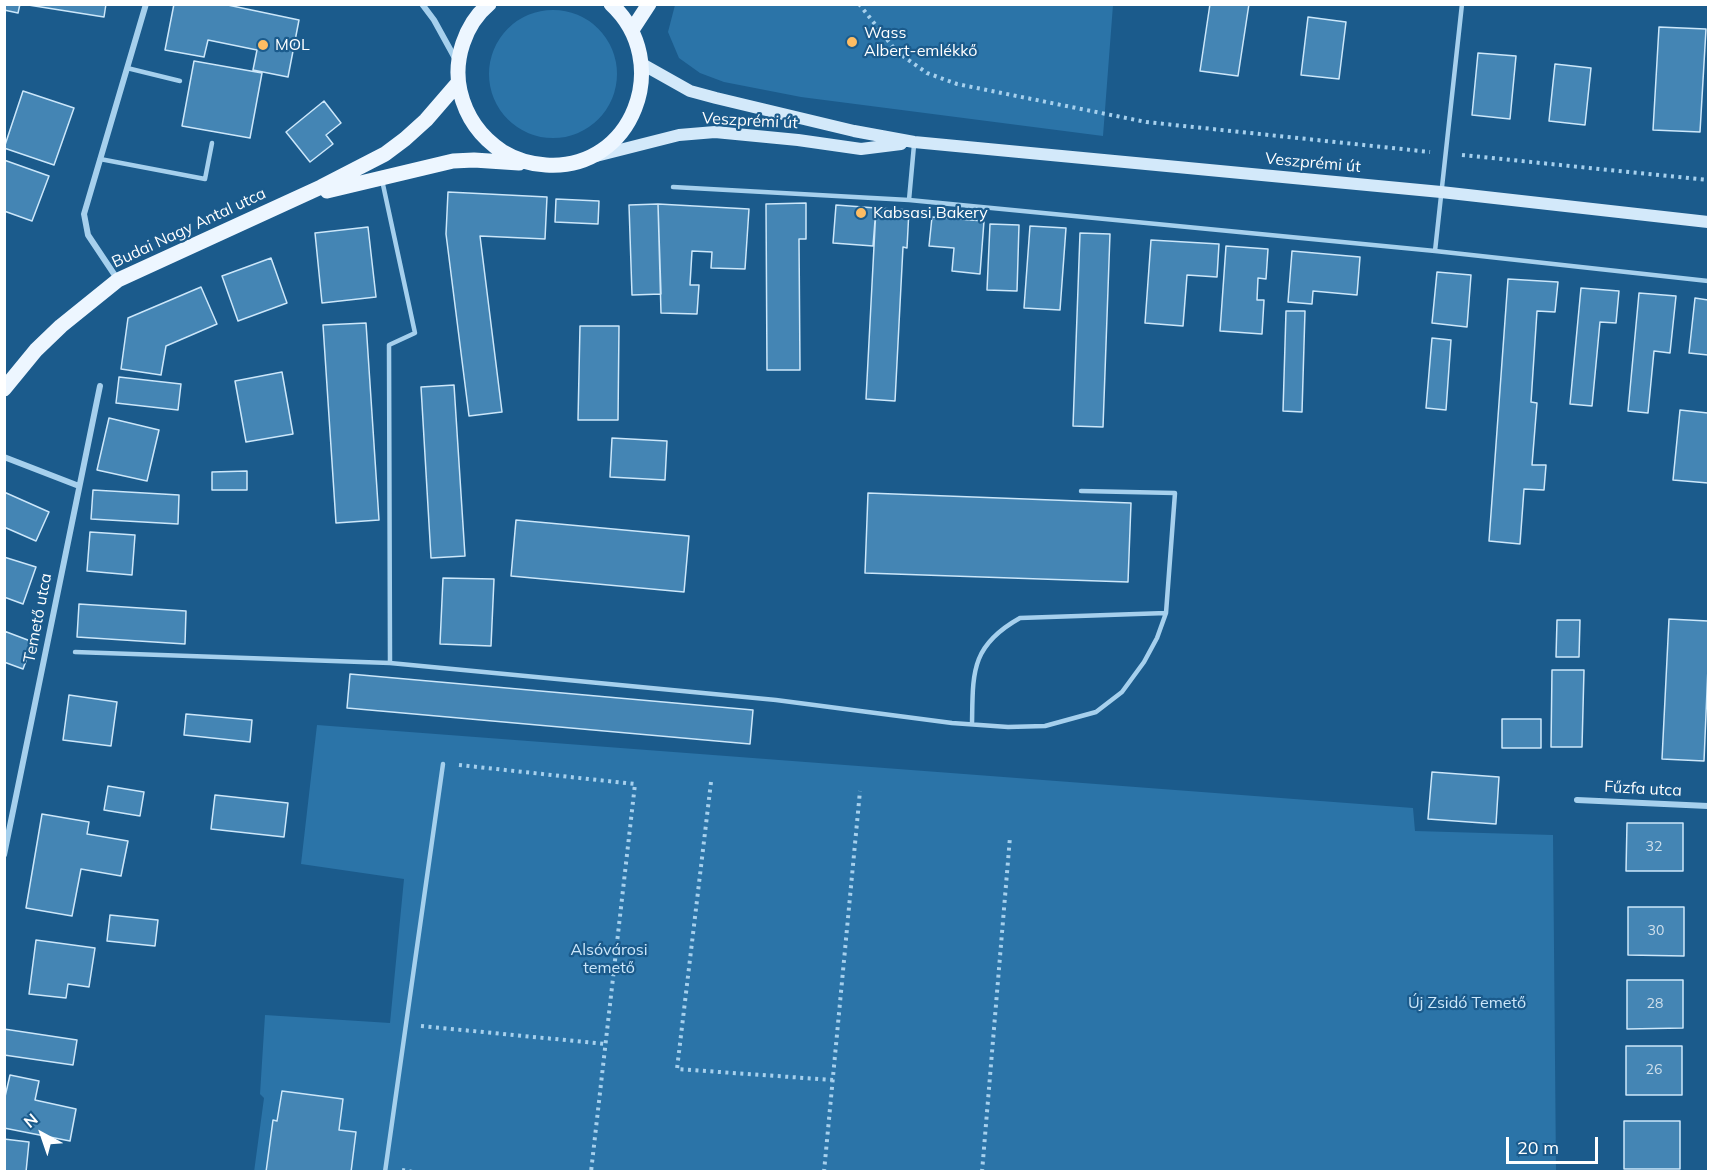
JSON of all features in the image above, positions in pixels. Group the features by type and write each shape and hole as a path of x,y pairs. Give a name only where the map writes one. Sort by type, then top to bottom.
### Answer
{"main road":[{"path":"489,4 471,26 463,44 458,83 463,106 474,126 490,144 509,156 531,164"},
{"path":"611,4 632,30 649,4"},
{"name":"Budai Nagy Antal utca","path":"287,202 453,161 480,160 559,166 586,158 608,145 627,126 638,102 643,77 642,64 640,50 632,30"},
{"name":"Veszprémi út","path":"642,64 690,91 914,142 1441,192 1708,222"},
{"name":"Budai Nagy Antal utca","path":"4,389 36,350 61,326 118,280 343,177 385,154 405,140 426,120 458,83"},
{"name":"Veszprémi út","path":"586,158 679,135 715,132 861,149 914,142"}],"street":[{"path":"118,280 88,235 84,214 146,4"},
{"path":"422,4 459,63"},
{"name":"Temető utca","path":"4,855 100,386"},
{"path":"4,457 79,486"},
{"name":"Fűzfa utca","path":"1577,800 1708,806"}],"lane":[{"path":"1436,251 1462,4"},
{"path":"127,68 180,81"},
{"path":"909,200 914,142"},
{"path":"100,159 205,179 212,143"},
{"path":"381,177 416,333 389,345 390,663"},
{"path":"673,187 909,200 1436,251 1708,281"},
{"path":"75,652 390,663 776,700 952,723 1008,727 1045,726 1096,712 1122,692 1157,638 1166,613 1175,493 1081,491"},
{"path":"972,724 973,676 982,651 992,638 1020,618 1166,613"},
{"path":"384,1172 443,764"}],"path":[{"path":"859,4 897,52 927,73 957,84 1146,122 1708,180"},
{"path":"443,764 635,784 591,1172"},
{"path":"711,782 677,1069 832,1080"},
{"path":"824,1172 860,791"},
{"path":"982,1172 1010,837"},
{"path":"406,1024 606,1044"}],"green space":[{"path":"675,5 1113,5 1103,136 801,97 724,82 700,73 679,58 668,32"},
{"path":"553,10 577,15 598,29 612,50 617,74 612,98 598,119 577,133 553,138 529,133 508,119 494,98 489,74 494,50 508,29 529,15"},
{"name":"Alsóvárosi temető","path":"317,725 1413,808 1415,831 1553,835 1556,1171 254,1172 264,1098 260,1094 265,1015 390,1023 404,879 301,864"}],"building":[{"path":"4,4 20,4 18,13 4,10"},
{"path":"22,4 106,4 104,17"},
{"name":"MOL","path":"174,4 223,4 299,20 288,77 253,70 257,50 208,40 204,57 165,50"},
{"path":"1210,4 1249,4 1238,76 1200,71"},
{"path":"1308,17 1346,22 1339,79 1301,75"},
{"path":"1659,27 1706,29 1700,132 1653,130"},
{"path":"1478,53 1516,56 1510,119 1472,115"},
{"path":"194,61 262,73 250,138 182,126"},
{"path":"1555,64 1591,68 1585,125 1549,121"},
{"path":"23,91 74,108 54,165 4,148"},
{"path":"324,101 341,123 326,135 333,144 310,162 286,132"},
{"path":"4,160 49,176 32,221 4,211"},
{"path":"448,192 547,197 545,239 480,236 502,412 469,416 446,234"},
{"path":"556,199 599,201 598,224 555,222"},
{"path":"806,203 806,239 799,239 800,370 767,370 766,204"},
{"path":"658,204 661,294 632,295 629,205"},
{"path":"658,204 749,209 745,269 711,268 712,252 692,251 690,285 699,285 697,314 661,313"},
{"path":"836,205 876,208 873,246 833,243"},
{"path":"876,208 909,210 907,248 903,247 895,401 866,399"},
{"path":"932,217 984,221 980,274 952,271 954,248 929,246"},
{"path":"990,224 1019,225 1017,291 987,290"},
{"path":"1030,226 1066,228 1060,310 1024,308"},
{"path":"368,227 376,297 322,303 315,233"},
{"path":"1080,233 1110,234 1103,427 1073,426"},
{"path":"1151,240 1219,244 1217,277 1187,275 1183,326 1145,323"},
{"path":"1226,246 1268,249 1266,279 1258,278 1257,300 1264,300 1262,334 1220,331"},
{"path":"1292,251 1360,257 1357,295 1313,291 1312,304 1288,302"},
{"path":"271,258 287,303 238,321 222,276"},
{"path":"1437,272 1471,275 1467,327 1432,323"},
{"path":"1508,279 1558,282 1555,312 1537,311 1531,402 1537,403 1532,465 1546,465 1544,490 1524,489 1520,544 1489,541"},
{"path":"201,287 217,324 166,346 161,375 121,369 128,318"},
{"path":"1581,288 1619,291 1616,323 1600,322 1592,406 1570,404"},
{"path":"1639,293 1676,296 1670,353 1654,351 1648,413 1628,411"},
{"path":"1695,298 1708,300 1708,355 1689,353"},
{"path":"1286,311 1305,311 1302,412 1283,411"},
{"path":"366,323 379,520 336,523 323,325"},
{"path":"580,326 619,326 618,420 578,420"},
{"path":"1432,338 1451,340 1446,410 1426,408"},
{"path":"282,372 293,434 246,442 235,381"},
{"path":"119,377 181,384 178,410 116,403"},
{"path":"454,385 465,556 431,558 421,387"},
{"path":"1680,410 1708,413 1708,483 1673,480"},
{"path":"109,418 159,430 147,481 97,470"},
{"path":"612,438 667,441 665,480 610,477"},
{"path":"247,471 247,490 212,490 212,472"},
{"path":"93,490 179,495 178,524 91,519"},
{"path":"4,492 49,512 36,541 4,527"},
{"path":"868,493 1131,503 1128,582 865,573"},
{"path":"516,520 689,536 684,592 511,576"},
{"path":"90,532 135,535 132,575 87,571"},
{"path":"4,557 36,567 23,604 4,597"},
{"path":"443,578 494,579 491,646 440,644"},
{"path":"79,604 186,611 185,644 77,637"},
{"path":"1669,619 1708,621 1704,761 1662,759"},
{"path":"1557,620 1580,620 1579,657 1556,657"},
{"path":"4,631 33,642 23,669 4,662"},
{"path":"1552,670 1584,670 1582,747 1551,747"},
{"path":"350,674 753,710 750,744 347,708"},
{"path":"69,695 117,702 111,746 63,740"},
{"path":"186,714 252,720 250,742 184,735"},
{"path":"1502,719 1541,719 1541,748 1502,748"},
{"path":"1432,772 1499,777 1496,824 1428,819"},
{"path":"108,786 144,792 140,816 104,810"},
{"path":"215,795 288,803 284,837 211,829"},
{"path":"42,814 89,822 87,834 128,841 121,876 81,869 72,916 26,908"},
{"path":"1627,823 1683,823 1683,871 1626,871"},
{"path":"1628,907 1684,907 1684,956 1628,955"},
{"path":"110,915 158,920 155,946 107,941"},
{"path":"36,940 95,948 89,987 68,984 66,998 29,994"},
{"path":"1627,980 1683,980 1683,1028 1627,1029"},
{"path":"4,1029 77,1040 73,1065 4,1055"},
{"path":"1626,1046 1682,1046 1682,1095 1626,1095"},
{"path":"10,1075 39,1081 35,1100 76,1109 70,1141 4,1128 4,1101"},
{"path":"282,1091 343,1099 339,1130 356,1132 351,1172 266,1172 273,1120 277,1121"},
{"path":"1624,1121 1680,1121 1680,1169 1624,1169"},
{"path":"4,1139 29,1142 26,1172 4,1172"}],"place":[{"name":"Wass Albert-emlékkő","path":"852,42"},
{"name":"MOL","path":"263,45"},
{"name":"Kabsasi Bakery","path":"861,213"}],"park label":[{"name":"Új Zsidó Temető","path":"1467,1003"}]}
